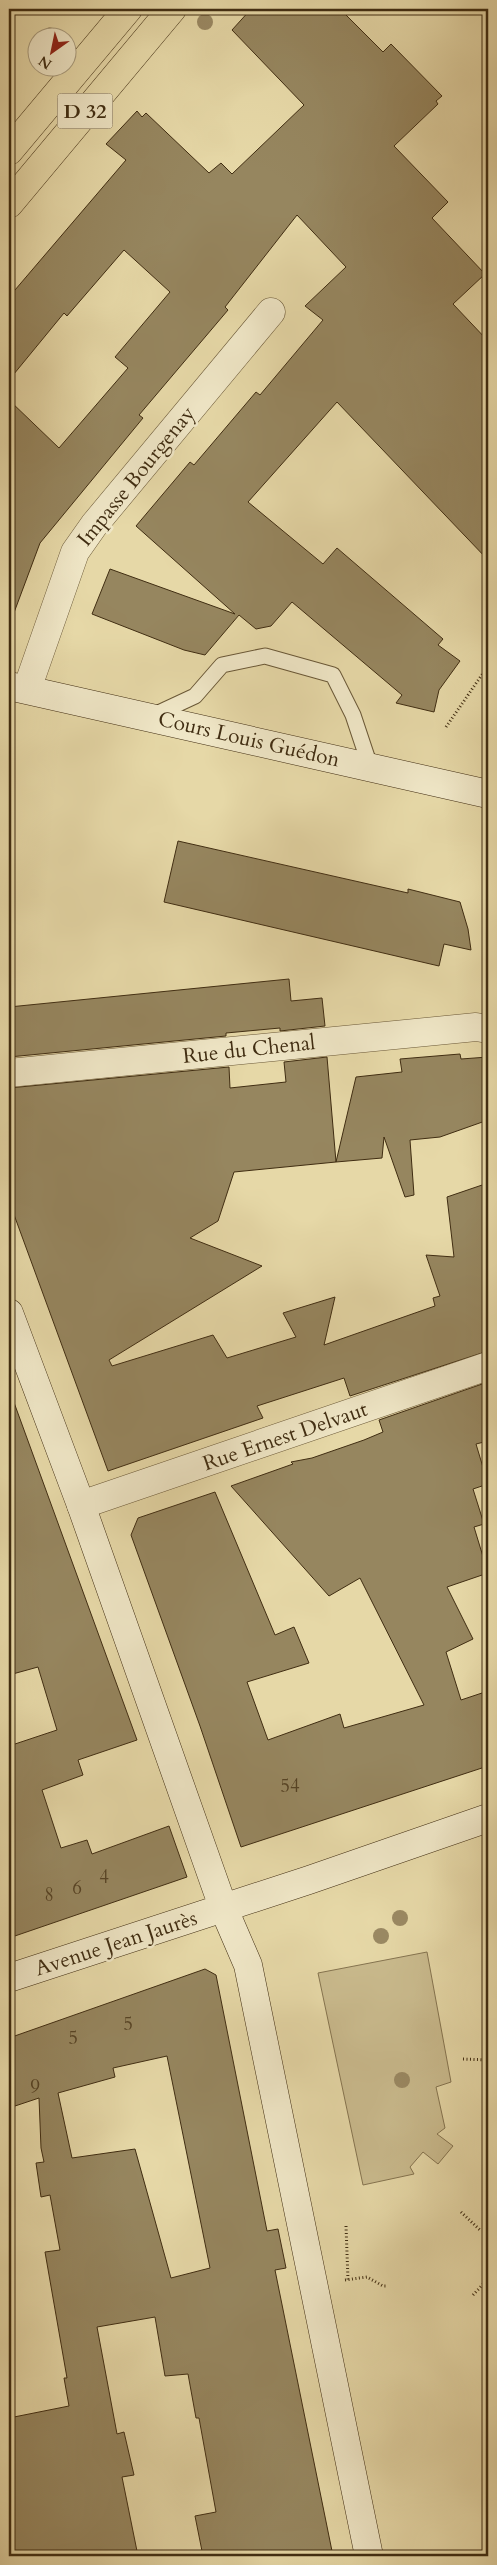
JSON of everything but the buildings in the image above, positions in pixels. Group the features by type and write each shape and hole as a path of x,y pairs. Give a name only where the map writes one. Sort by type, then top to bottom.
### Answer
{"main road":[{"name":"D 32","path":"78,54 128,9"},
{"name":"D 32","path":"9,204 172,9"},
{"name":"D 32","path":"9,151 60,78"}],"street":[{"name":"Impasse Bourgenay","path":"18,687 75,552 94,525 271,312"},
{"name":"Cours Louis Guédon","path":"18,687 488,794"},
{"name":"Rue du Chenal","path":"9,1073 476,1027 488,1030"},
{"path":"9,1312 82,1505 223,1907 248,1965 369,2556"},
{"name":"Rue Ernest Delvaut","path":"82,1505 488,1366"},
{"name":"Avenue Jean Jaurès","path":"9,1978 309,1880 488,1818"}],"lane":[{"path":"152,716 195,696 222,665 265,656 333,675 352,714 370,766"}],"path":[{"path":"446,727 488,666"},
{"path":"463,2058 488,2060"},
{"path":"461,2212 480,2230"},
{"path":"346,2226 348,2280 367,2277 383,2286 387,2286"},
{"path":"473,2295 488,2279"}],"shaded area":[{"path":"427,1952 451,2082 436,2087 445,2128 437,2134 453,2146 438,2164 423,2152 410,2167 414,2174 363,2185 318,1973"}]}
